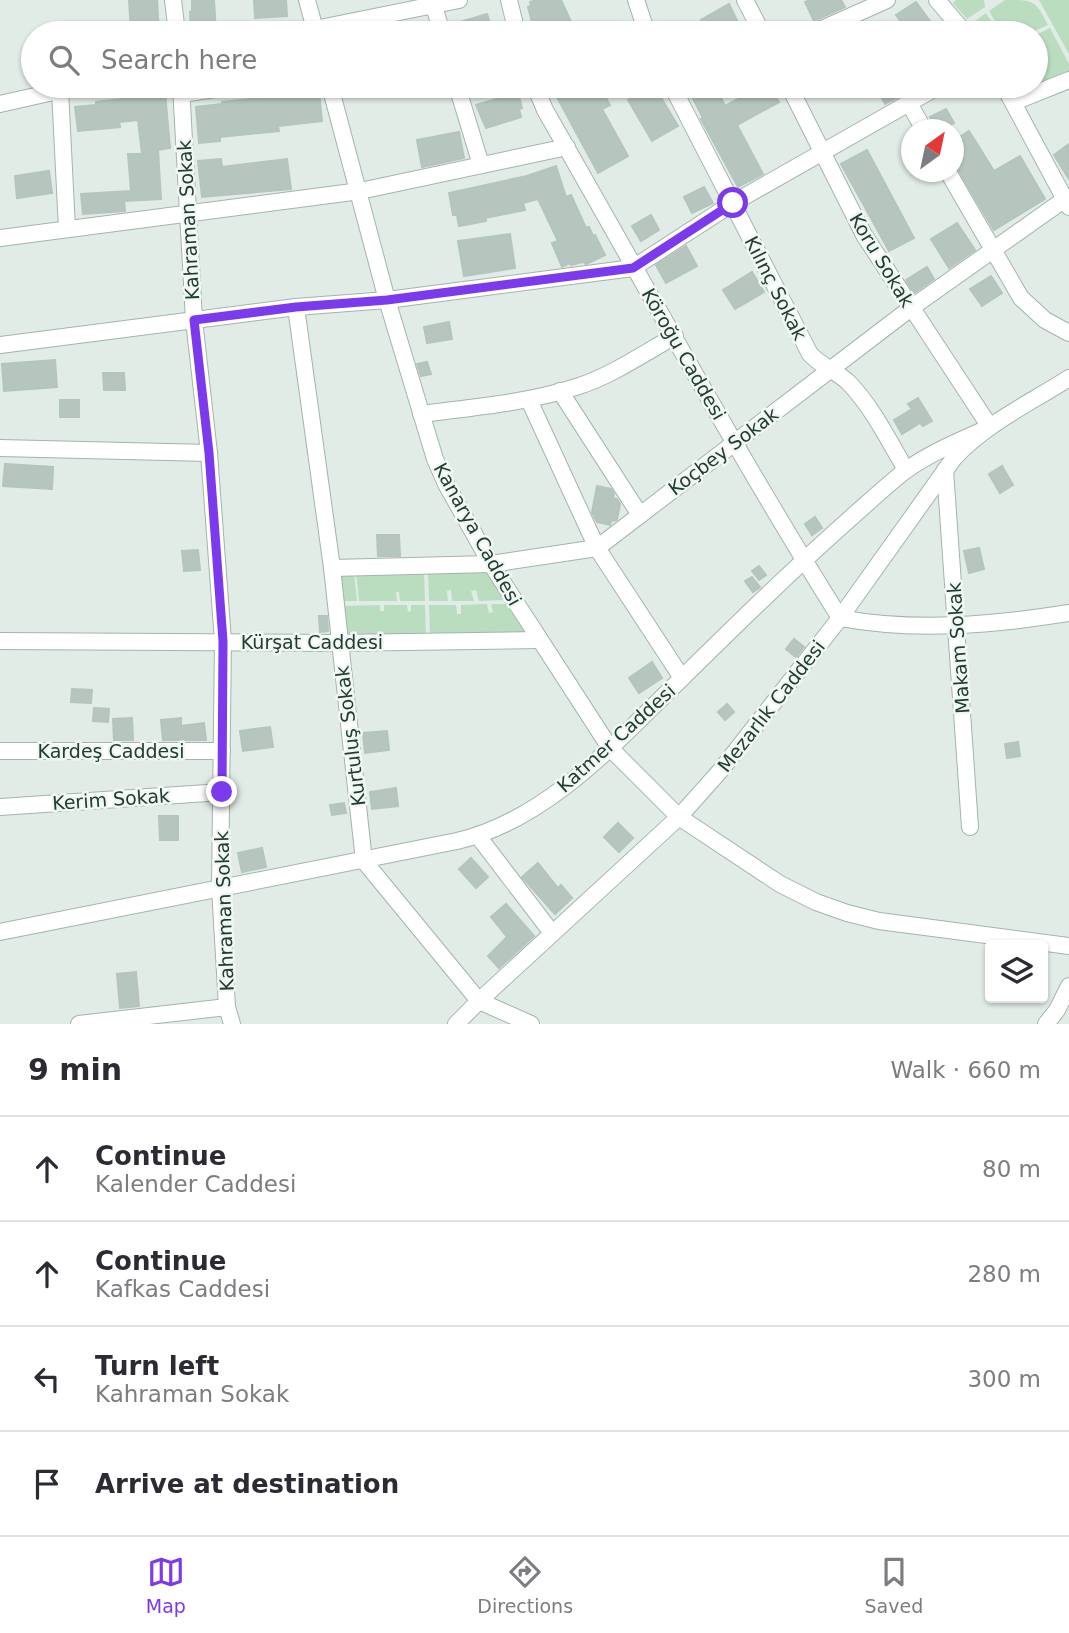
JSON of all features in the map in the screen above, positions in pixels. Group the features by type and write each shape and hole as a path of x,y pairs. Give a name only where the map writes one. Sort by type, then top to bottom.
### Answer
{"street":[{"path":"173,0 176,21"},
{"path":"307,0 312,21"},
{"path":"357,21 433,3 459,0"},
{"path":"509,0 514,21"},
{"path":"636,0 643,21"},
{"path":"745,0 756,21"},
{"path":"840,21 887,0"},
{"path":"937,0 955,21"},
{"path":"433,3 438,21"},
{"path":"1048,88 1069,80"},
{"path":"0,104 26,98"},
{"path":"60,98 67,229"},
{"name":"Kahraman Sokak","path":"181,98 194,320 209,453 223,641 220,888 228,1007 232,1024"},
{"name":"Kanarya Caddesi","path":"333,98 387,300 435,459 491,564 610,748 678,817 780,884 816,902 879,921 1069,946"},
{"path":"461,98 481,165"},
{"name":"Köroğu Caddesi","path":"541,98 633,268 840,618"},
{"name":"Kılınç Sokak","path":"678,98 810,354 820,365 839,373 850,384 864,401 906,470"},
{"name":"Koru Sokak","path":"795,98 864,235 990,426"},
{"path":"0,345 633,268 733,203 918,98"},
{"path":"1012,98 1067,203"},
{"path":"1014,102 1024,98"},
{"path":"909,103 918,119"},
{"path":"0,238 360,191 567,148"},
{"path":"954,182 1021,298 1031,310 1055,327 1069,333"},
{"name":"Koçbey Sokak","path":"332,568 491,564 597,548 911,308 993,250 1067,203"},
{"name":"Kurtuluş Sokak","path":"296,307 332,568 364,861"},
{"path":"421,414 529,400 560,391 604,376 674,336"},
{"name":"Mezarlık Caddesi","path":"456,1024 678,817 720,771 840,618 945,470 966,445 990,426 1069,379"},
{"path":"560,391 640,515"},
{"path":"529,400 597,548 682,678"},
{"name":"Katmer Caddesi","path":"0,932 364,861 478,836 507,822 555,793 610,748 803,559 906,470 990,426"},
{"path":"0,448 209,453"},
{"name":"Makam Sokak","path":"945,470 970,827"},
{"path":"840,618 869,623 956,624 1009,622 1069,613"},
{"name":"Kürşat Caddesi","path":"0,641 339,643 540,640"},
{"path":"0,751 0,762"},
{"name":"Kardeş Caddesi","path":"0,751 222,751"},
{"name":"Kerim Sokak","path":"0,807 222,792"},
{"path":"478,836 552,933"},
{"path":"364,861 479,1001 531,1024"},
{"path":"1046,1024 1057,1010 1069,986"},
{"path":"79,1024 228,1007"}],"green space":[{"path":"956,0 984,0 985,7 967,19 953,3"},
{"path":"1005,0 1028,1 1036,6 1046,21 995,21 989,11"},
{"path":"1039,0 1069,0 1069,54"},
{"path":"986,13 991,21 975,21"},
{"path":"1050,28 1069,64 1069,73 1048,81"},
{"path":"484,570 504,600 479,601 476,590 471,591 474,601 452,601 451,590 447,591 448,601 429,601 428,571"},
{"path":"424,571 425,601 400,601 399,592 396,592 397,601 359,601 356,573"},
{"path":"340,573 354,573 357,601 341,601"},
{"path":"487,604 489,613 493,612 491,604 506,604 526,634 430,638 429,605 456,605 457,614 461,614 461,605"},
{"path":"380,605 380,611 384,611 384,605 407,605 408,612 411,611 411,605 425,605 426,638 346,637 342,606"}],"building":[{"path":"129,0 157,0 158,21 130,21"},
{"path":"192,0 214,0 215,21 190,21"},
{"path":"254,0 286,0 287,16 255,18"},
{"path":"561,0 571,21 532,21 528,7 531,6 530,2"},
{"path":"841,0 845,7 814,21 805,2"},
{"path":"916,2 930,21 900,21 896,15"},
{"path":"729,4 737,21 702,21"},
{"path":"487,14 489,21 463,21"},
{"path":"166,98 170,148 158,150 161,199 124,201 125,211 83,214 81,194 131,191 128,154 142,154 138,120 119,122 120,127 78,131 75,107 123,99"},
{"path":"261,98 320,98 322,121 278,126 279,131 220,137 220,141 199,143 196,107"},
{"path":"500,98 519,98 521,117 486,128 476,105"},
{"path":"557,98 606,98 610,105 602,109 628,156 598,173"},
{"path":"661,98 678,126 652,141 628,100"},
{"path":"693,98 721,98 725,106 740,98 777,98 779,102 737,125 763,174 738,187 701,119 703,118"},
{"path":"882,98 896,98 885,104"},
{"path":"946,109 952,119 931,119 930,117"},
{"path":"969,131 994,171 1020,156 1045,199 994,230 964,180 964,134"},
{"path":"459,132 464,158 422,167 417,140"},
{"path":"1069,144 1069,179 1054,155"},
{"path":"867,150 914,238 889,251 841,164"},
{"path":"221,159 222,167 287,159 291,189 202,197 198,161"},
{"path":"556,166 566,197 571,195 586,228 589,227 593,236 595,235 605,255 586,264 570,263 562,267 552,243 558,241 538,199 523,203 525,210 485,218 486,221 459,226 457,215 453,215 449,193 527,176"},
{"path":"49,171 52,193 17,198 15,176"},
{"path":"704,187 713,203 692,213 684,197"},
{"path":"651,215 659,230 641,241 632,226"},
{"path":"957,223 975,250 949,268 931,239"},
{"path":"510,234 515,268 464,276 458,241"},
{"path":"686,246 697,266 666,283 656,265"},
{"path":"927,267 934,279 914,293 906,280"},
{"path":"752,272 764,292 735,309 723,290"},
{"path":"991,276 1002,293 982,306 970,289"},
{"path":"449,322 452,339 427,343 424,327"},
{"path":"55,360 57,387 4,391 2,364"},
{"path":"427,362 431,374 421,376 417,364"},
{"path":"103,373 124,373 125,390 104,390"},
{"path":"918,398 932,421 923,426 920,423 902,434 894,420 912,409 908,404"},
{"path":"60,400 79,400 79,417 60,417"},
{"path":"5,464 53,467 52,489 3,486"},
{"path":"1002,466 1013,485 1000,493 989,474"},
{"path":"597,486 611,489 613,498 620,504 617,520 611,521 610,525 597,522 592,512"},
{"path":"815,517 822,528 812,535 805,524"},
{"path":"377,535 399,535 400,556 378,556"},
{"path":"979,548 984,569 969,573 964,551"},
{"path":"198,550 200,570 184,571 182,551"},
{"path":"759,566 766,575 759,580 752,571"},
{"path":"752,577 760,587 753,592 745,581"},
{"path":"319,616 327,616 328,631 320,632"},
{"path":"794,639 804,647 796,657 786,649"},
{"path":"652,662 662,678 639,693 629,678"},
{"path":"72,689 92,690 91,703 71,702"},
{"path":"727,704 734,712 725,720 718,712"},
{"path":"94,708 109,709 108,722 93,721"},
{"path":"132,718 133,740 114,740 113,719"},
{"path":"181,718 181,726 204,723 206,740 163,740 161,720"},
{"path":"270,727 273,747 243,751 240,731"},
{"path":"387,731 389,750 365,753 363,733"},
{"path":"1018,742 1020,756 1007,758 1005,744"},
{"path":"396,788 398,806 372,809 370,792"},
{"path":"344,803 346,813 332,815 330,805"},
{"path":"159,816 178,816 178,840 160,840"},
{"path":"618,823 633,838 619,852 604,837"},
{"path":"262,848 266,867 242,872 238,853"},
{"path":"471,858 488,877 476,888 459,869"},
{"path":"538,863 558,888 561,885 572,898 555,914 522,877"},
{"path":"506,904 534,936 499,968 488,956 507,937 491,917"},
{"path":"136,972 139,1006 120,1008 117,974"}],"route":[{"path":"222,792 223,641 209,453 194,320 296,307 387,300 633,268 733,203"}]}
